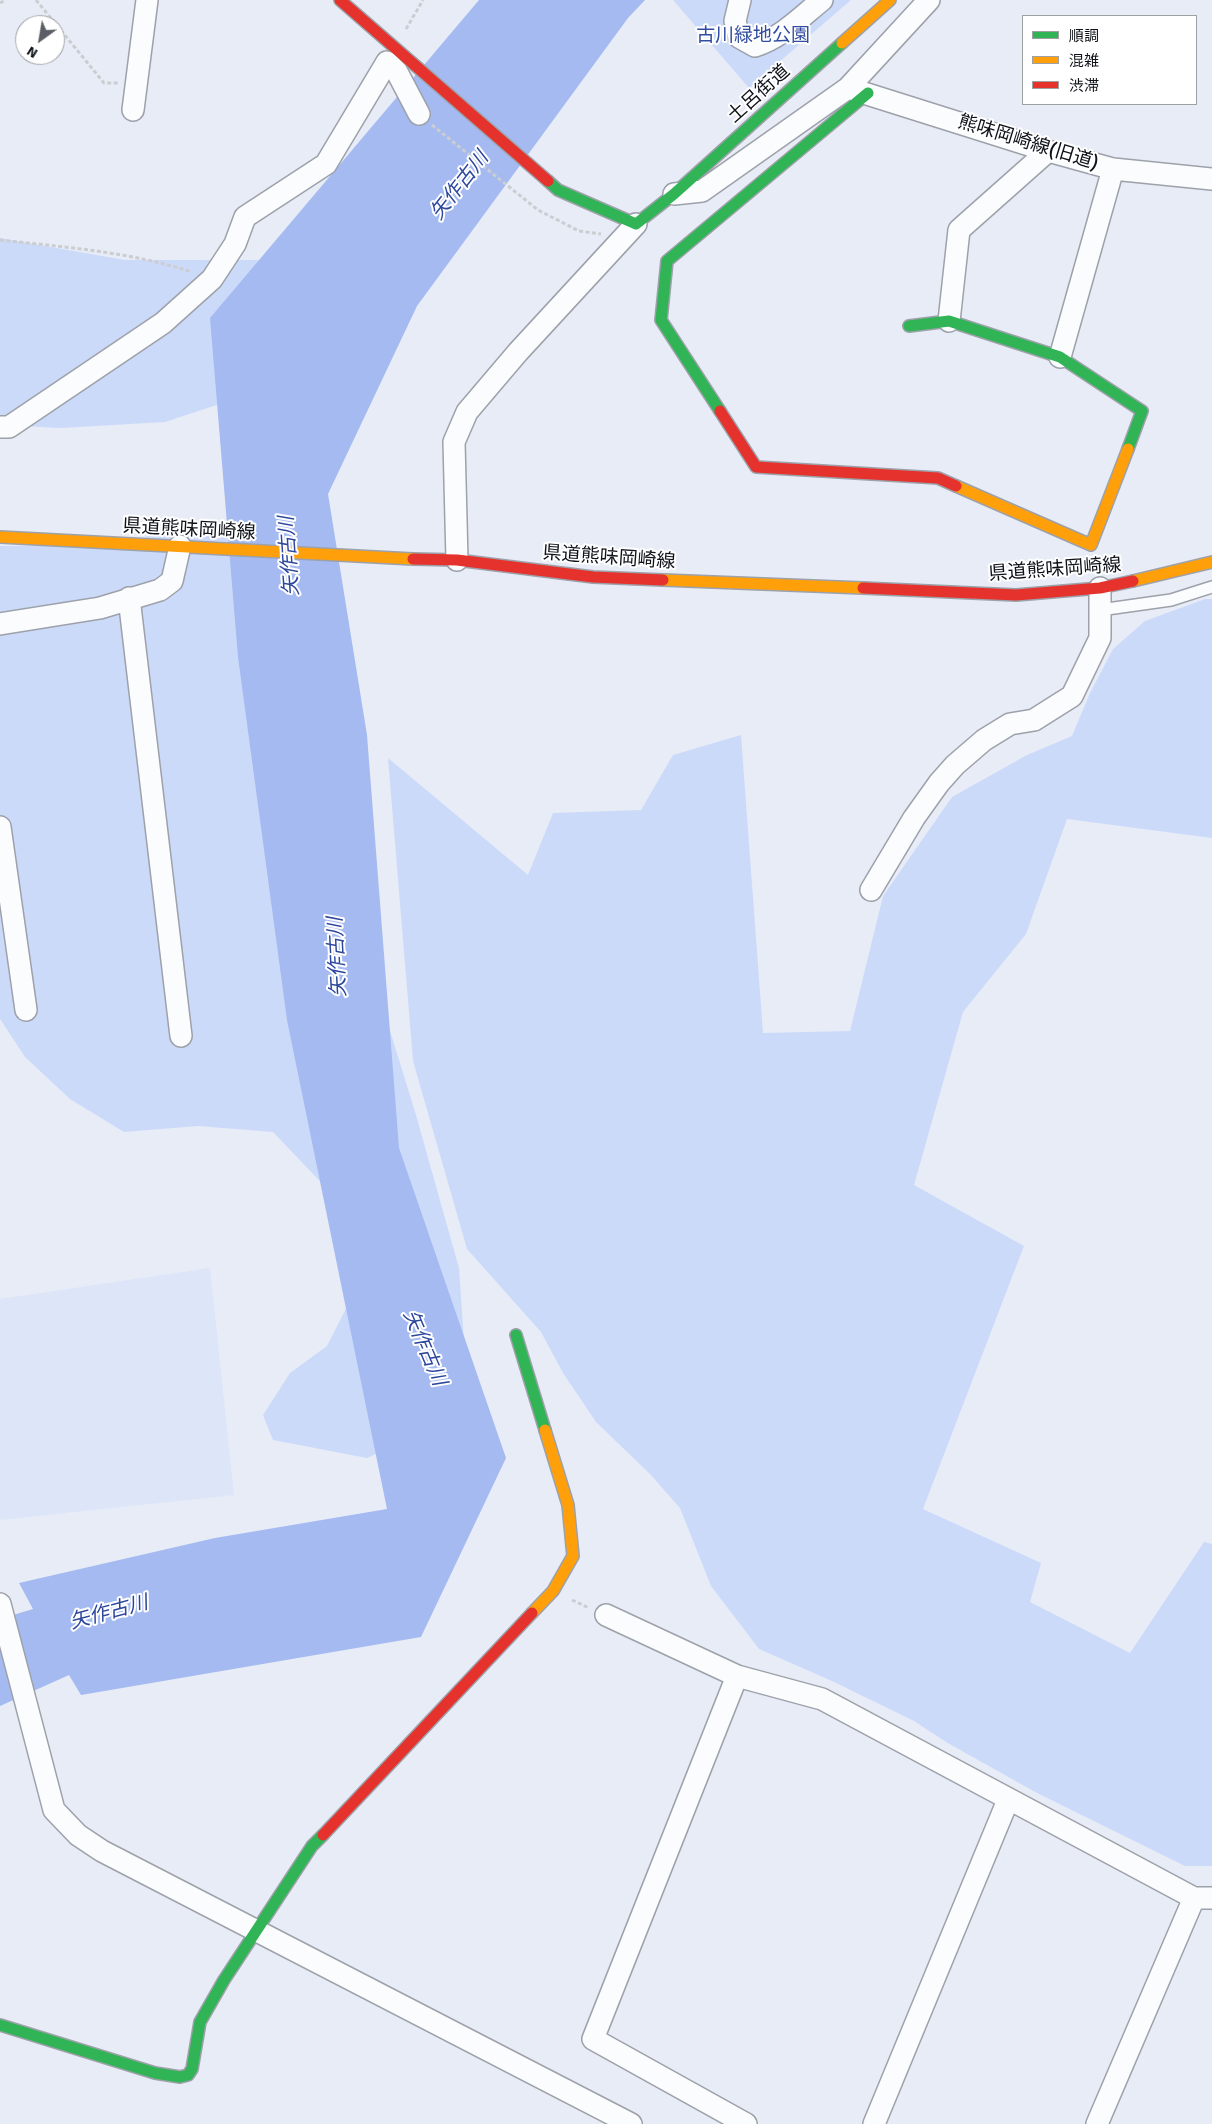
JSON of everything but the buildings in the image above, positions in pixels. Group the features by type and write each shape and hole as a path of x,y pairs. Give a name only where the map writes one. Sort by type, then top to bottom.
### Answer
{"street":[{"path":"133,110 147,0"},
{"path":"340,0 391,55 558,190 629,231 467,412 454,442 458,560"},
{"path":"740,0 735,21 739,37 755,46 767,42 784,31 822,0"},
{"name":"土呂街道","path":"629,231 674,194 890,0"},
{"path":"909,326 949,321 1060,356 1142,411 1091,545 938,478 756,467 661,320 667,261 858,90 929,0"},
{"path":"391,55 397,72 419,114"},
{"path":"0,427 8,427 163,323 212,278 235,244 245,217 326,164 391,55"},
{"path":"674,194 702,191 858,90"},
{"name":"熊味岡崎線(旧道)","path":"858,90 1048,151 1113,169 1212,179"},
{"path":"949,321 959,230 1048,151"},
{"path":"1060,356 1113,169"},
{"name":"県道熊味岡崎線","path":"0,537 458,560 603,578 1016,595 1100,588 1156,577 1212,562"},
{"path":"0,624 100,608 160,590 172,581 180,546"},
{"path":"871,890 914,818 939,782 955,764 984,740 1010,724 1034,720 1072,696 1100,638 1100,588"},
{"path":"129,598 181,1036"},
{"path":"0,827 26,1010"},
{"path":"0,2025 155,2073 180,2077 188,2076 192,2069 200,2022 224,1980 312,1846 553,1591 573,1556 568,1505 516,1335"},
{"path":"0,1604 54,1810 78,1835 102,1851 256,1932 631,2124"},
{"path":"606,1615 737,1676 822,1699 1008,1800 1203,1898 1098,2124"},
{"path":"737,1676 593,2039 746,2124"},
{"path":"874,2124 1008,1800"}],"lane":[{"path":"1100,610 1171,600 1212,587"}],"path":[{"path":"0,3 6,0"},
{"path":"36,0 104,83 122,83"},
{"path":"391,55 423,0"},
{"path":"419,114 538,210 579,231 629,231"},
{"path":"0,240 90,251 169,264 212,278"},
{"path":"553,1591 606,1615"}],"shaded area":[{"path":"210,1268 234,1495 0,1520 0,1299"}],"green space":[{"name":"古川緑地公園","path":"673,0 851,0 749,88"},
{"path":"0,238 125,260 261,260 235,399 165,422 61,428 0,425"},
{"path":"259,514 359,930 416,1115 459,1268 464,1342 420,1434 367,1458 273,1440 263,1415 290,1373 327,1346 365,1271 335,1197 273,1132 198,1126 124,1132 70,1099 25,1057 0,1019 0,546 96,545 198,528"},
{"path":"1205,599 1212,599 1212,838 1067,819 1026,934 963,1012 914,1185 1024,1246 923,1509 1041,1563 1030,1602 1130,1653 1204,1542 1212,1544 1212,1866 1185,1866 1037,1793 946,1742 914,1721 832,1681 759,1649 711,1586 680,1508 650,1474 596,1422 563,1373 541,1332 467,1249 413,1061 388,758 528,875 553,813 641,810 673,755 741,735 763,1033 850,1031 883,896 952,797 1027,755 1072,736 1090,693 1113,649 1145,621"}],"water":[{"name":"矢作古川","path":"479,0 645,0 628,18 417,306 328,494 367,735 399,1148 506,1458 421,1637 81,1695 69,1675 0,1706 0,1619 33,1609 19,1583 215,1538 387,1509 287,1020 238,657 210,318"}],"traffic: fast":[{"path":"548,181 558,190 636,224 674,194 842,43"},
{"path":"720,411 661,320 667,261 868,93"},
{"path":"909,326 949,321 1060,357 1142,411 1128,449"},
{"path":"516,1335 545,1430"},
{"path":"0,2025 155,2073 180,2077 188,2075 192,2069 200,2022 224,1980 312,1846 323,1835"}],"traffic: slow":[{"path":"842,43 890,0"},
{"path":"956,486 1091,545 1128,449"},
{"path":"0,537 413,559"},
{"path":"1133,581 1212,562"},
{"path":"663,580 863,588"},
{"path":"532,1613 553,1591 573,1556 568,1505 545,1430"}],"traffic: jam":[{"path":"340,0 548,181"},
{"path":"720,411 756,467 938,478 956,486"},
{"path":"413,559 457,560 593,577 663,580"},
{"path":"863,588 1016,595 1100,588 1133,581"},
{"path":"323,1835 532,1613"}]}
